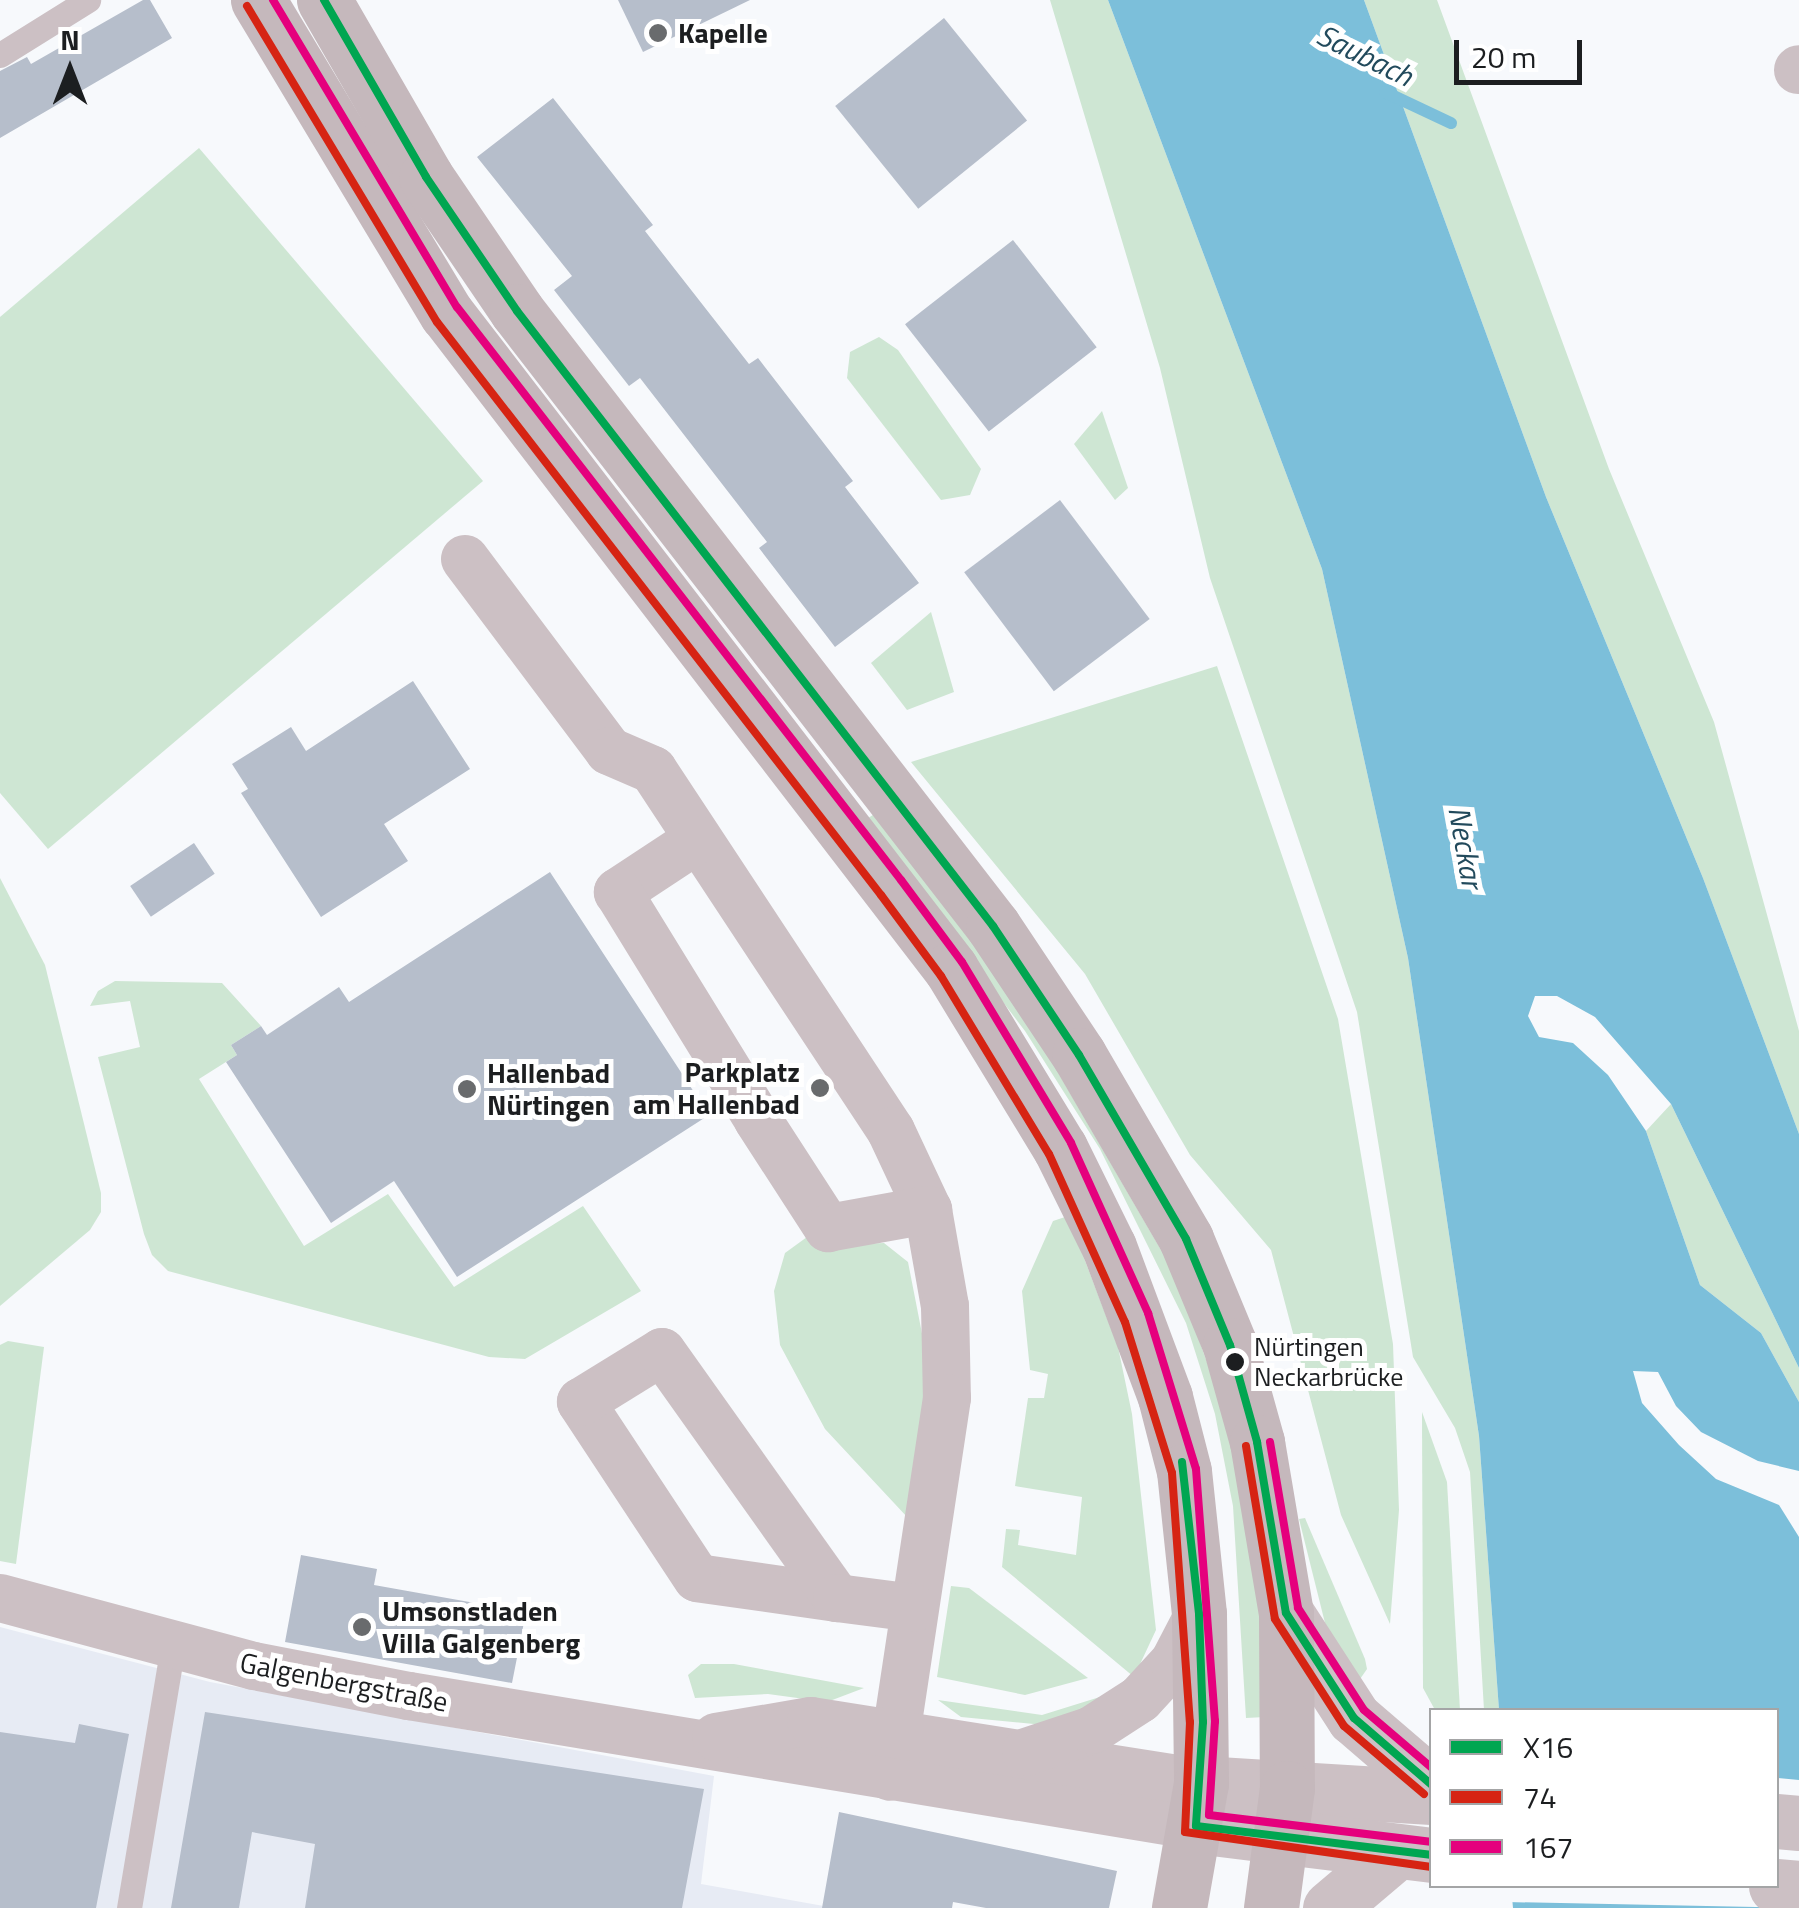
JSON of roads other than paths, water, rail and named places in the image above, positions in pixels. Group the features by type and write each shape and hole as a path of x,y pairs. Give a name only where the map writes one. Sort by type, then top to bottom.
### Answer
{"main road":[{"path":"258,0 446,314 951,969 1060,1148 1109,1247 1165,1397 1184,1472 1199,1614 1198,1804 1178,1908"},
{"path":"324,0 426,177 516,310 992,926 1079,1055 1186,1239 1230,1345 1258,1442 1286,1613 1284,1813 1271,1908"}],"street":[{"path":"465,558 609,751 653,770 892,1130 928,1210 944,1306 947,1398 894,1755"},
{"path":"696,840 618,892 758,1120 828,1228 928,1210"},
{"path":"836,1598 662,1352 581,1402 698,1578 836,1598 914,1608"},
{"name":"Galgenbergstraße","path":"0,1598 173,1644 409,1696 694,1743 811,1721 894,1755 1198,1804"},
{"path":"1286,1613 1354,1718 1429,1781"},
{"name":"Galgenbergstraße","path":"1020,1754 1092,1730 1140,1699 1174,1662 1199,1614"},
{"name":"Galgenbergstraße","path":"894,1755 1020,1754 1198,1804"},
{"path":"1284,1813 1429,1796"},
{"path":"1198,1804 1284,1813 1414,1853"},
{"path":"1330,1908 1414,1853"}],"lane":[{"path":"0,56 88,0"},
{"path":"129,1908 173,1644"}],"water":[{"name":"Neckar","path":"1108,0 1364,0 1546,497 1703,878 1799,1134 1799,1368 1671,1104 1595,1017 1557,996 1535,996 1528,1016 1539,1037 1573,1043 1608,1075 1646,1131 1700,1285 1761,1333 1799,1402 1799,1471 1758,1461 1701,1432 1676,1406 1658,1372 1633,1371 1642,1403 1679,1445 1716,1479 1779,1505 1799,1537 1799,1908 1513,1908 1511,1888 1779,1888 1779,1708 1499,1708 1479,1436 1408,958 1322,569"}],"waterway":[{"name":"Saubach","path":"1385,92 1451,123"}],"place":[{"name":"Kapelle","path":"658,33"},
{"name":"Parkplatz am Hallenbad","path":"820,1088"},
{"name":"Hallenbad Nürtingen","path":"467,1089"},
{"name":"Nürtingen Neckarbrücke","path":"1235,1362"},
{"name":"Umsonstladen Villa Galgenberg","path":"362,1627"}]}
